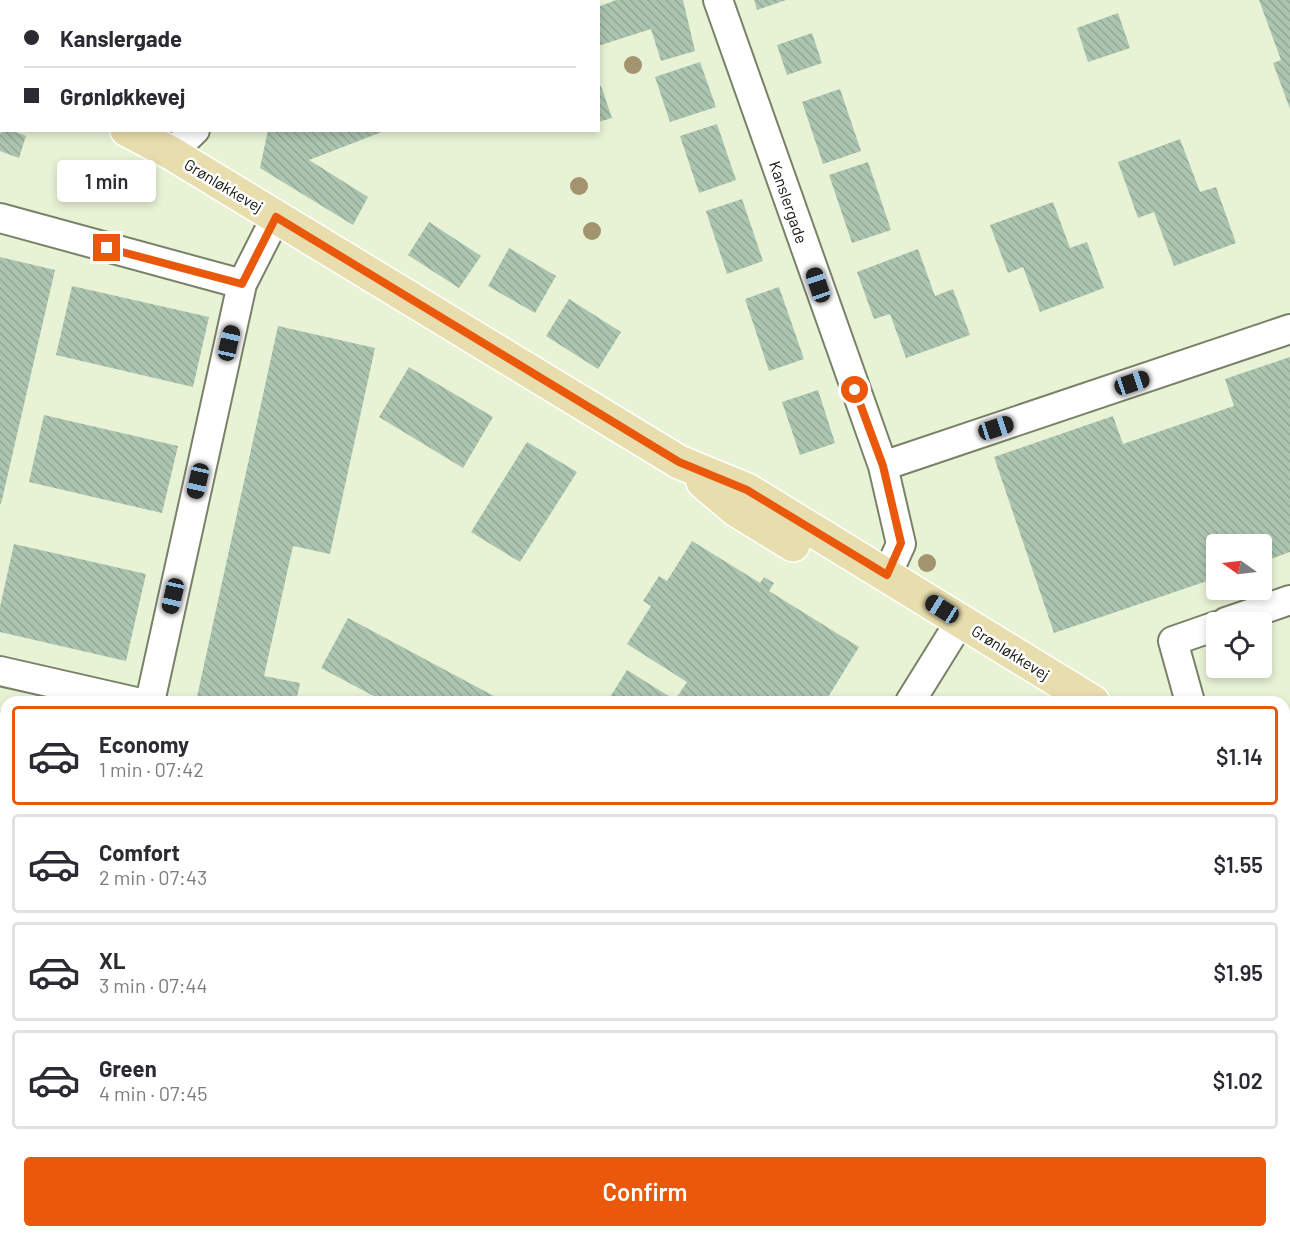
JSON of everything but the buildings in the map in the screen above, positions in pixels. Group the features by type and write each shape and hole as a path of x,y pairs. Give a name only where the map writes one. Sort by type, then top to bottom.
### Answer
{"main road":[{"name":"Grønløkkevej","path":"131,132 171,153 679,462 736,510 1082,696"},
{"name":"Grønløkkevej","path":"679,462 747,490 887,575 1042,696"}],"street":[{"name":"Kanslergade","path":"718,0 883,466 901,543 887,575"},
{"path":"171,153 193,132"},
{"name":"Grønløkkevej","path":"151,696 242,284 276,217"},
{"path":"0,218 242,284"},
{"path":"883,466 1290,329"},
{"path":"1255,612 1290,600"},
{"path":"914,696 955,629"},
{"path":"1188,696 1173,641 1206,629"},
{"path":"0,671 110,696"}],"route":[{"path":"107,248 242,284 276,217 679,462 747,490 887,575 901,543 883,466 855,390"}]}
